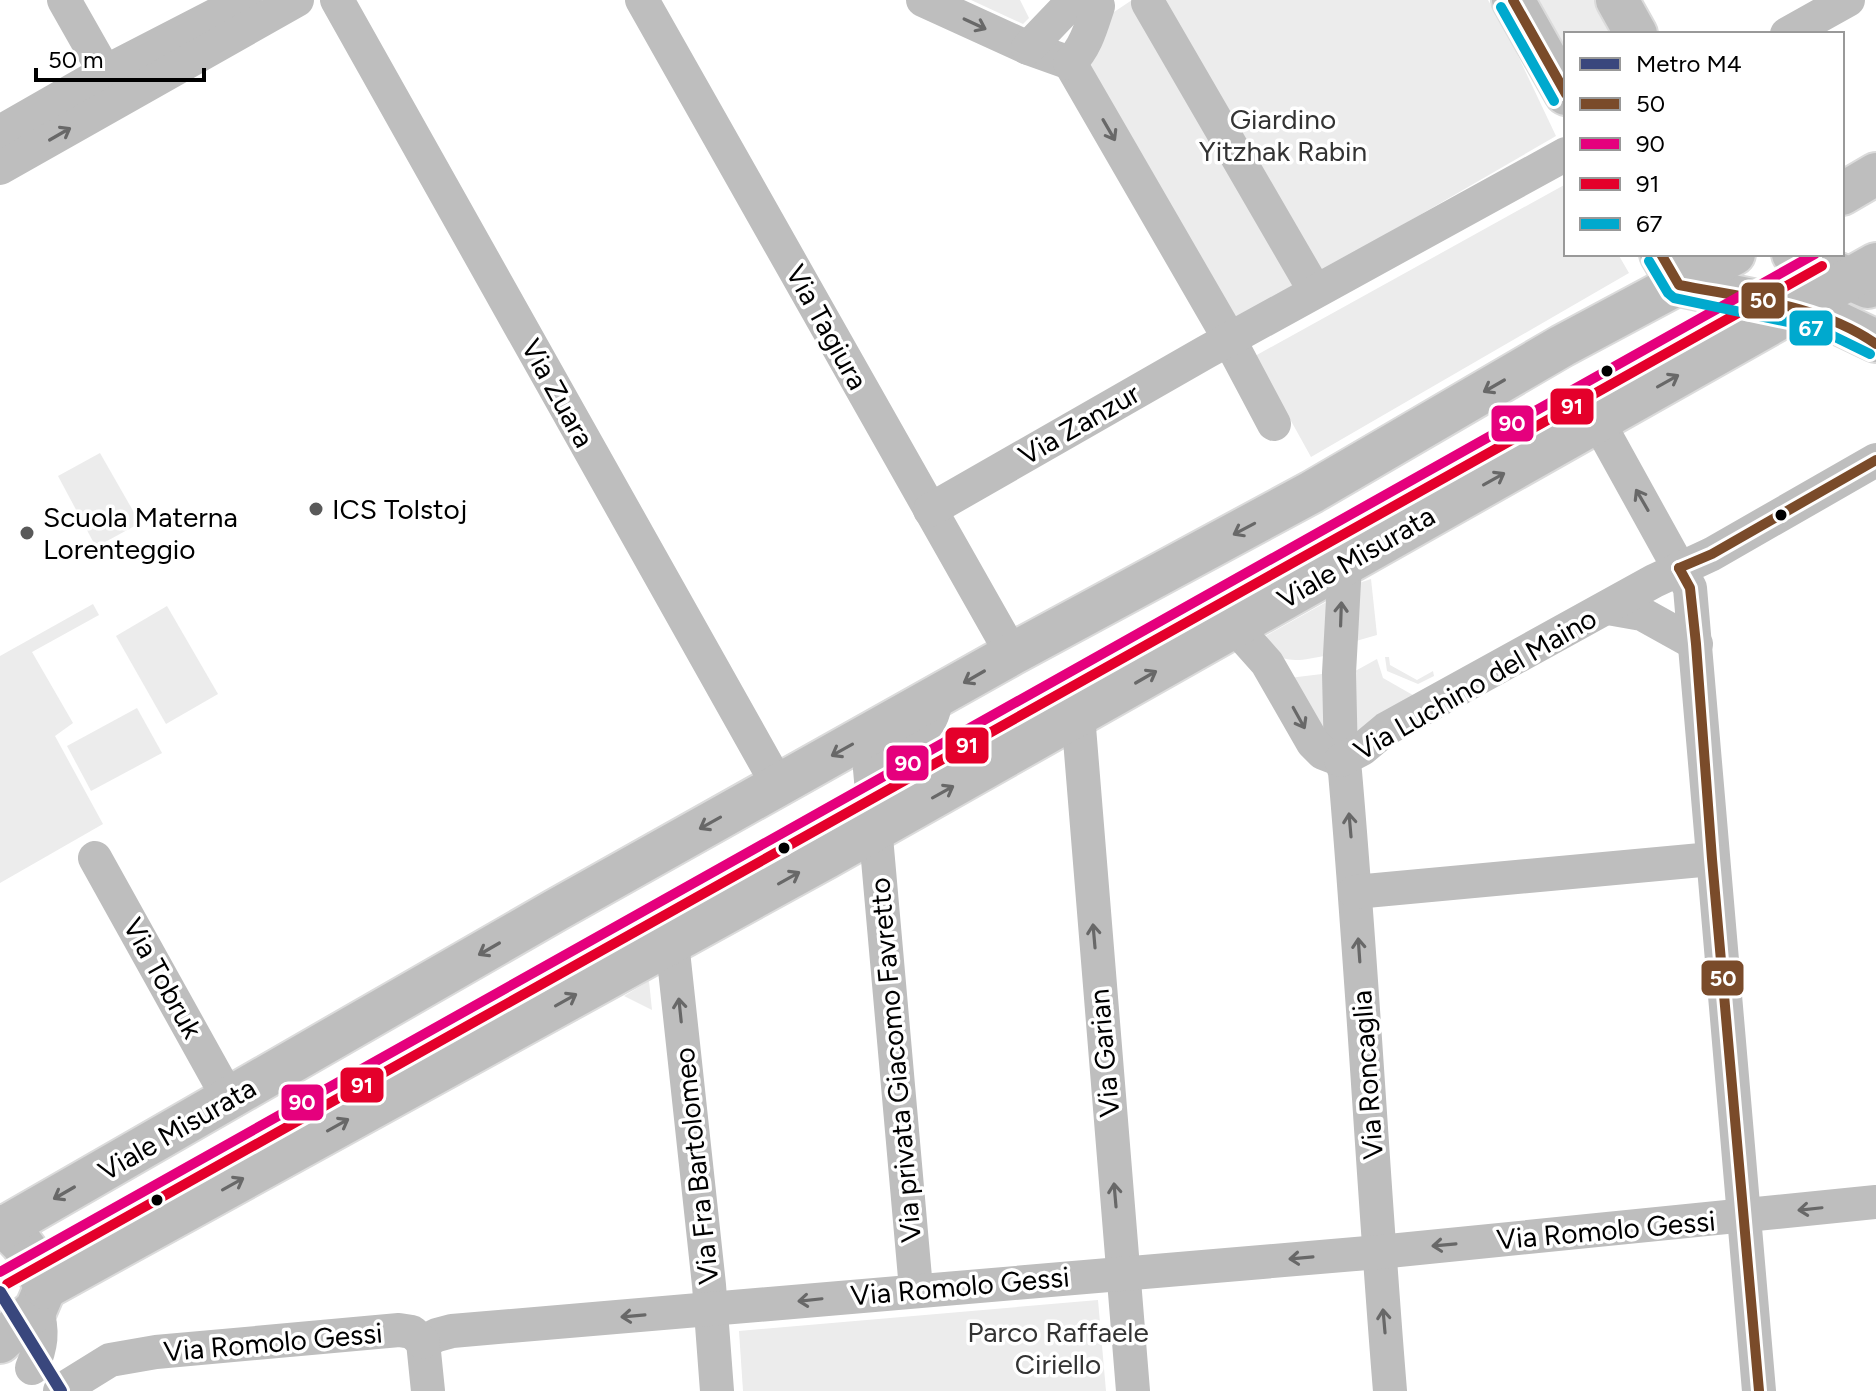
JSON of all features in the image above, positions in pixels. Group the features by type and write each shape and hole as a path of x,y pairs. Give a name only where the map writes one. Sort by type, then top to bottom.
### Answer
{"main road":[{"path":"1513,0 1564,90"},
{"path":"1617,0 1635,32"},
{"path":"1844,193 1876,174"},
{"name":"Viale Misurata","path":"2,1227 778,785 1312,492 1562,346 1670,269 1725,256"},
{"path":"1799,256 1867,278"},
{"path":"1670,269 1832,320 1875,342"},
{"name":"Viale Misurata","path":"0,1342 41,1298 1796,309 1867,278"},
{"path":"2,1227 27,1249 41,1298"}],"street":[{"path":"64,0 113,86"},
{"path":"0,168 113,86 245,0"},
{"path":"0,132 113,86 297,0"},
{"path":"306,0 316,3 330,0"},
{"name":"Via Zuara","path":"337,0 778,785"},
{"name":"Via Tagiura","path":"642,0 1012,654"},
{"path":"923,0 1028,48 1070,63 1230,339 1274,424"},
{"path":"1791,32 1848,0"},
{"path":"1028,48 1104,2"},
{"path":"1070,63 1079,54 1104,2"},
{"path":"1104,2 1315,291"},
{"name":"Via Zanzur","path":"930,510 1315,291 1564,155"},
{"path":"1600,419 1607,438 1690,588 1759,1391"},
{"name":"Via Luchino del Maino","path":"1341,760 1362,749 1386,729 1679,568 1712,554 1876,460"},
{"name":"Via Roncaglia","path":"1345,564 1339,673 1341,760 1345,772 1355,892 1390,1391"},
{"name":"Via Luchino del Maino","path":"1608,608 1642,614 1696,644"},
{"path":"1234,626 1267,663 1313,743 1323,753 1341,760"},
{"path":"875,830 870,769 878,760 915,737 935,713 935,699"},
{"name":"Via Garian","path":"1078,715 1133,1391"},
{"name":"Via privata Giacomo Favretto","path":"875,830 916,1289"},
{"name":"Via Tobruk","path":"95,858 229,1099"},
{"path":"1355,892 1712,859"},
{"name":"Via Fra Bartolomeo","path":"672,942 717,1391"},
{"name":"Via Romolo Gessi","path":"60,1391 110,1360 156,1352 399,1330 412,1332 423,1342 452,1331 711,1310 916,1289 1379,1252 1876,1202"},
{"path":"26,1375 40,1348 41,1298"},
{"path":"423,1342 428,1391"}],"green space":[{"path":"971,0 1020,0 1029,18 1023,24"},
{"name":"Giardino Yitzhak Rabin","path":"1132,0 1488,0 1556,136 1235,322 1095,81 1089,60 1102,20"},
{"path":"1534,0 1598,0 1616,32 1564,32 1564,54"},
{"path":"1564,185 1564,256 1619,256 1629,273 1311,457 1255,356"},
{"path":"100,453 140,523 96,547 58,476"},
{"path":"1371,579 1377,635 1349,643 1356,584"},
{"path":"1337,596 1329,655 1290,660 1274,655 1255,642"},
{"path":"93,604 99,615 32,652 73,723 55,736 103,824 0,883 0,656"},
{"path":"167,606 218,694 166,724 116,636"},
{"path":"1385,657 1389,657 1390,665 1417,680 1433,671 1434,676 1418,684 1387,671"},
{"path":"1377,659 1383,678 1418,698 1351,743 1348,675"},
{"path":"1322,674 1333,747 1289,678"},
{"path":"137,708 162,753 91,791 67,746"},
{"path":"649,981 652,1010 624,996"},
{"name":"Parco Raffaele Ciriello","path":"1098,1300 1106,1391 743,1391 739,1331"}],"metro line":[{"name":"M4","path":"0,1292 61,1391"}],"transit line":[{"name":"50","path":"1513,0 1564,90"},
{"name":"67","path":"1501,7 1554,101"},
{"name":"50","path":"1662,256 1679,285 1806,311 1876,344"},
{"name":"90","path":"0,1272 1811,256"},
{"name":"67","path":"1649,261 1674,298 1793,323 1827,333 1870,354"},
{"name":"91","path":"7,1284 1822,266"},
{"name":"50","path":"1679,568 1712,554 1876,460"},
{"name":"50","path":"1679,568 1690,588 1696,644 1759,1391"}],"place":[{"name":"ICS Tolstoj","path":"316,509"},
{"name":"Scuola Materna Lorenteggio","path":"27,533"}]}
